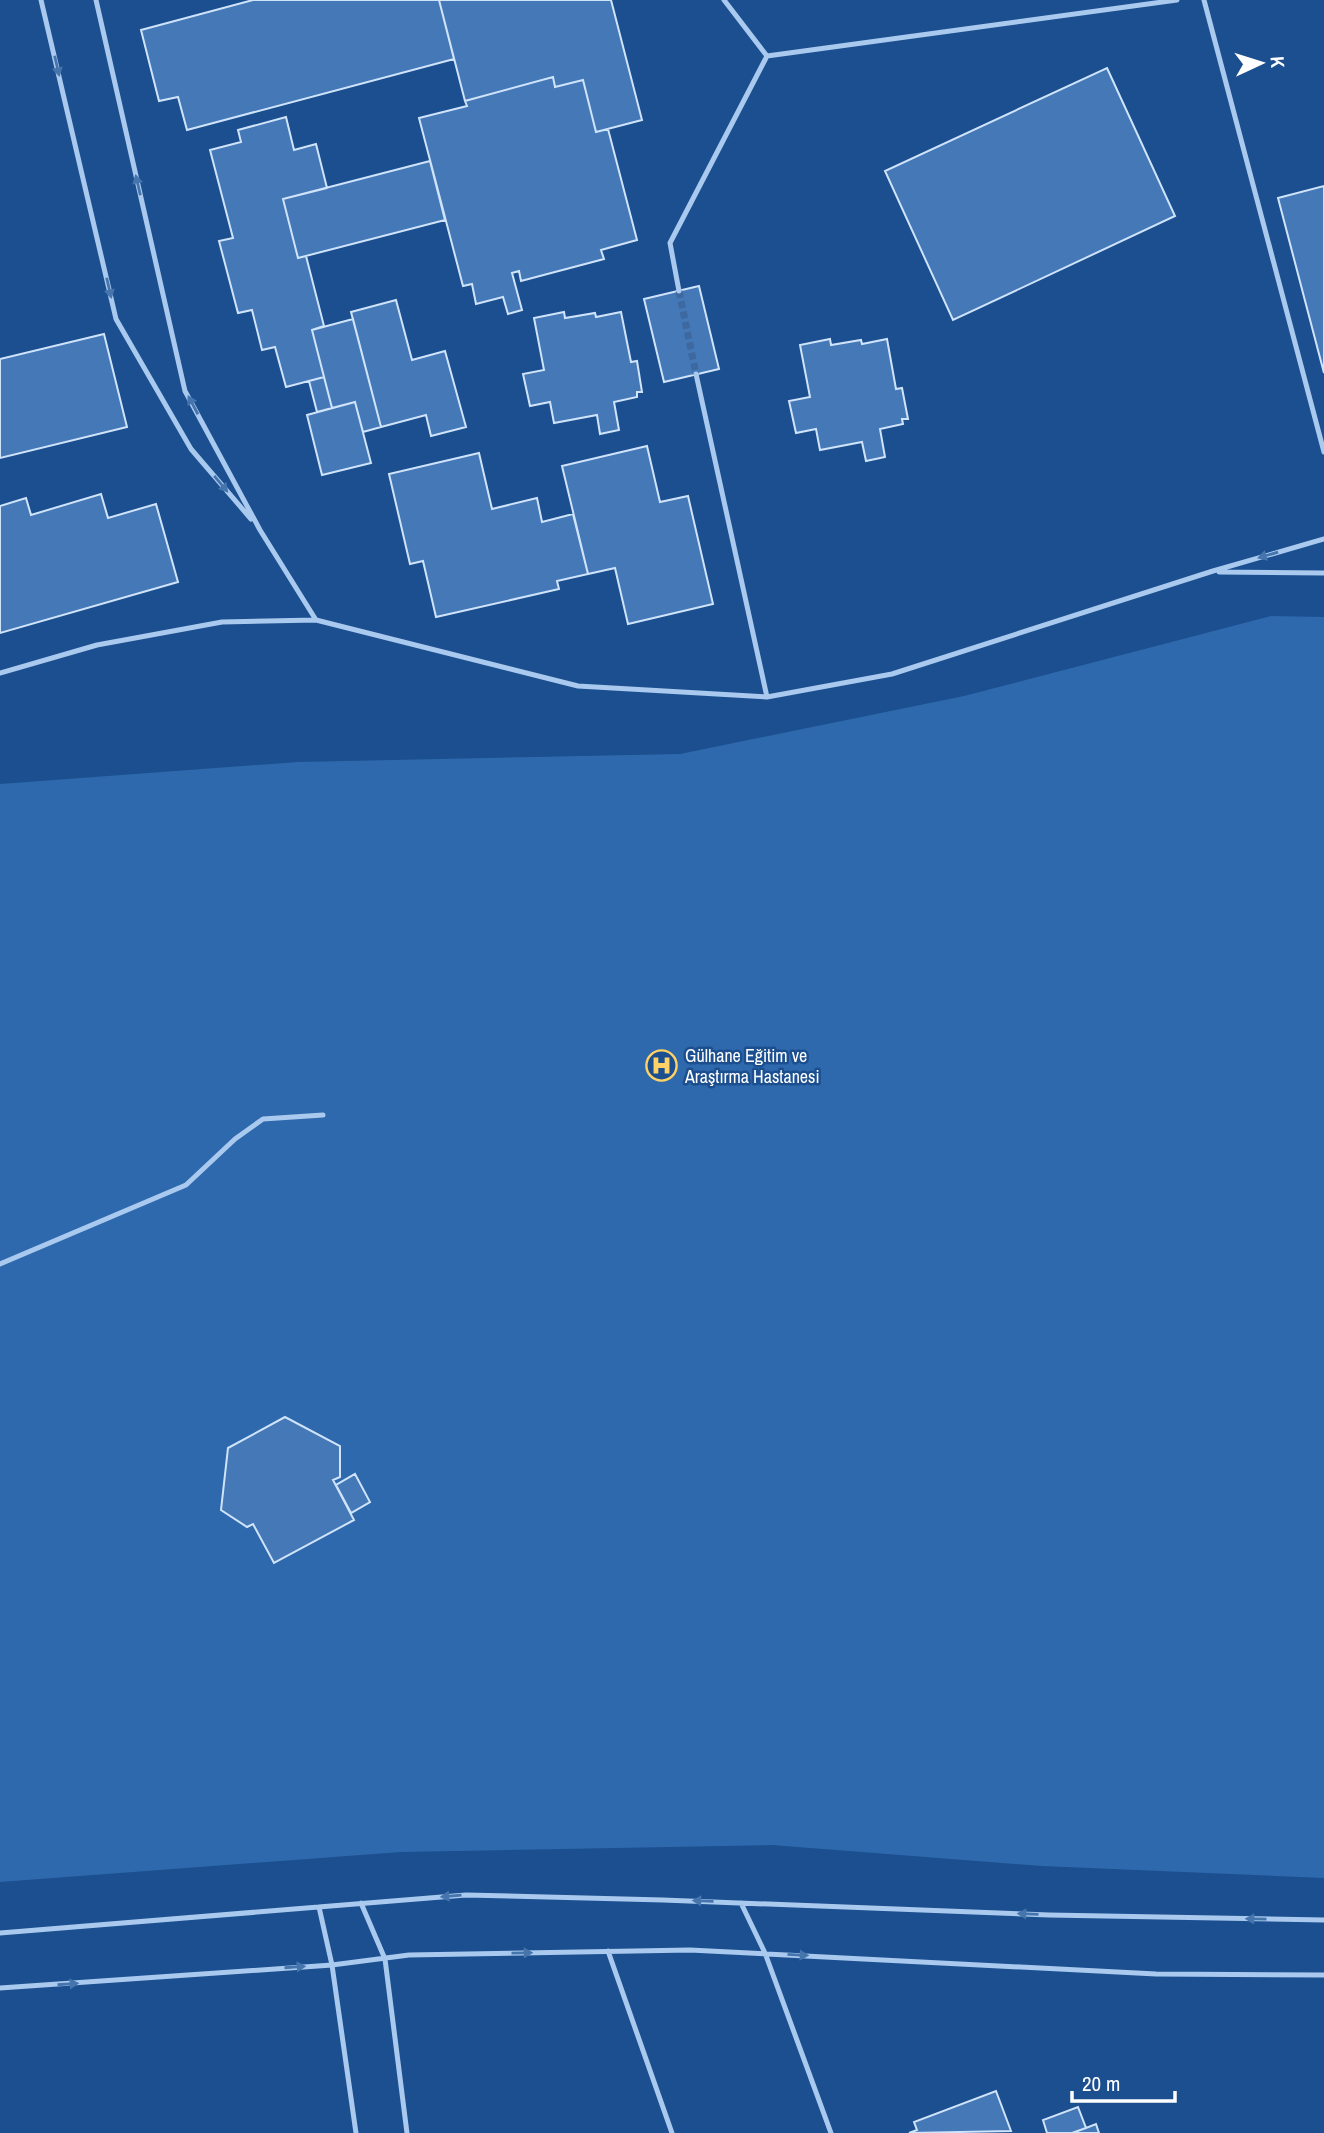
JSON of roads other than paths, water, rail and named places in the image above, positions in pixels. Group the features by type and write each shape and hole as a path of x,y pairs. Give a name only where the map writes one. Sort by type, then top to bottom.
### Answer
{"lane":[{"path":"41,0 116,319 191,449 260,530"},
{"path":"96,0 185,391 260,530 316,620"},
{"path":"724,0 767,56"},
{"path":"767,56 1177,0"},
{"path":"1204,0 1324,452"},
{"path":"678,291 670,243 767,56"},
{"path":"696,374 767,697"},
{"path":"0,673 97,645 222,622 316,620 578,687 767,697 892,674 1324,539"},
{"path":"1213,572 1324,573"},
{"path":"0,1264 186,1185 235,1139 263,1119 323,1115"},
{"path":"0,1933 466,1895 1049,1915 1324,1920"},
{"path":"361,1903 384,1959 407,2133"},
{"path":"741,1903 765,1953 831,2133"},
{"path":"319,1907 332,1965 356,2133"},
{"path":"0,1988 332,1965 409,1955 690,1950 1156,1974 1324,1975"},
{"path":"608,1951 672,2133"}],"tunnel":[{"path":"679,291 696,374"}],"place":[{"name":"Gülhane Eğitim ve Araştırma Hastanesi","path":"662,1066"}]}
